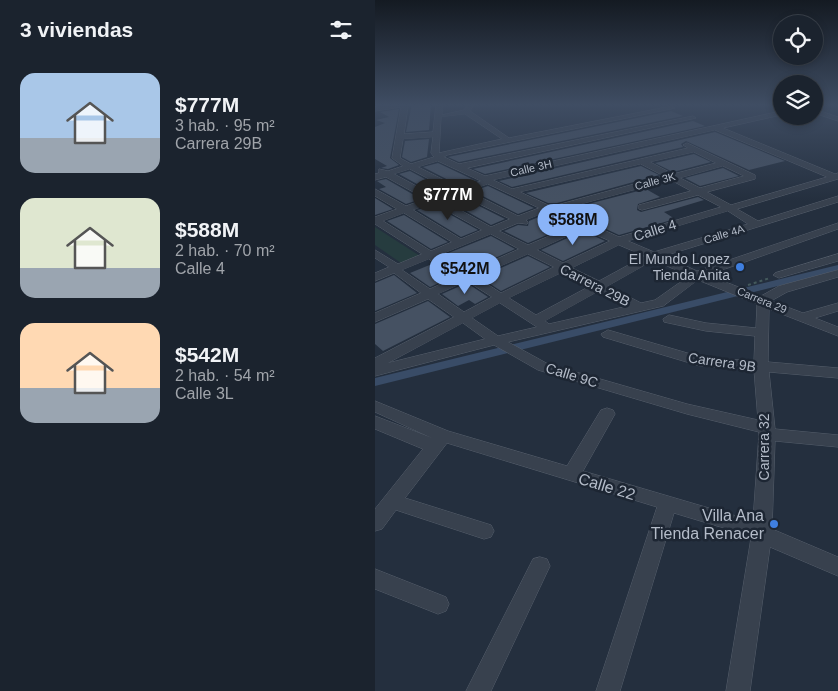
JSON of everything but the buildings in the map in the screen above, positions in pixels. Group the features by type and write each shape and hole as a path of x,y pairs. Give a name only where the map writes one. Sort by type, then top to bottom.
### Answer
{"street":[{"path":"409,136 400,137 396,158 399,161 462,190 521,221"},
{"path":"436,136 435,152 439,158"},
{"path":"502,136 509,141"},
{"path":"375,178 439,158 444,153 531,136"},
{"path":"558,136 611,168"},
{"path":"459,166 603,136"},
{"path":"641,207 753,176 667,136"},
{"name":"Calle 3H","path":"375,220 487,180 589,155 679,136"},
{"path":"737,136 837,177"},
{"name":"Calle 3H","path":"513,191 695,149"},
{"name":"Carrera 29","path":"439,158 583,225 697,275 838,332"},
{"path":"375,168 399,161"},
{"path":"642,161 669,177 729,207 756,224"},
{"name":"Calle 3K","path":"375,277 399,270 552,209 724,163"},
{"name":"Carrera 29B","path":"375,168 493,232 641,308"},
{"name":"Calle 4","path":"380,364 500,298 620,240 837,177"},
{"path":"375,192 460,243"},
{"name":"Calle 4A","path":"535,321 654,256 838,199"},
{"path":"375,220 547,328"},
{"path":"375,318 583,225"},
{"name":"Calle 4","path":"380,364 505,346 547,328 659,303 697,275 838,226"},
{"name":"Calle 3K","path":"432,257 460,243 493,232"},
{"name":"Calle 9C","path":"375,253 505,346 543,367 767,431 838,441"},
{"path":"779,275 838,257"},
{"name":"Calle 3K","path":"375,283 399,270"},
{"path":"747,294 783,289 838,273"},
{"name":"Carrera 32","path":"738,691 761,533 767,431 761,368 762,333 747,294"},
{"path":"804,317 838,308"},
{"path":"669,319 706,327 762,333"},
{"name":"Carrera 9B","path":"608,334 699,361 761,368 838,373"},
{"name":"Calle 22","path":"375,406 439,441 571,475 741,525 838,567"},
{"path":"571,475 607,414"},
{"path":"375,422 439,441 375,524"},
{"path":"393,502 484,531"},
{"path":"608,691 667,504"},
{"path":"478,691 540,566"},
{"path":"375,579 439,604"}],"path":[{"path":"747,294 779,275"}],"green space":[{"path":"375,227 420,256 401,263 375,245"}],"waterway":[{"path":"375,382 838,268"}],"place":[{"name":"El Mundo Lopez Tienda Anita","path":"740,267"},
{"name":"Villa Ana Tienda Renacer","path":"774,524"}]}
